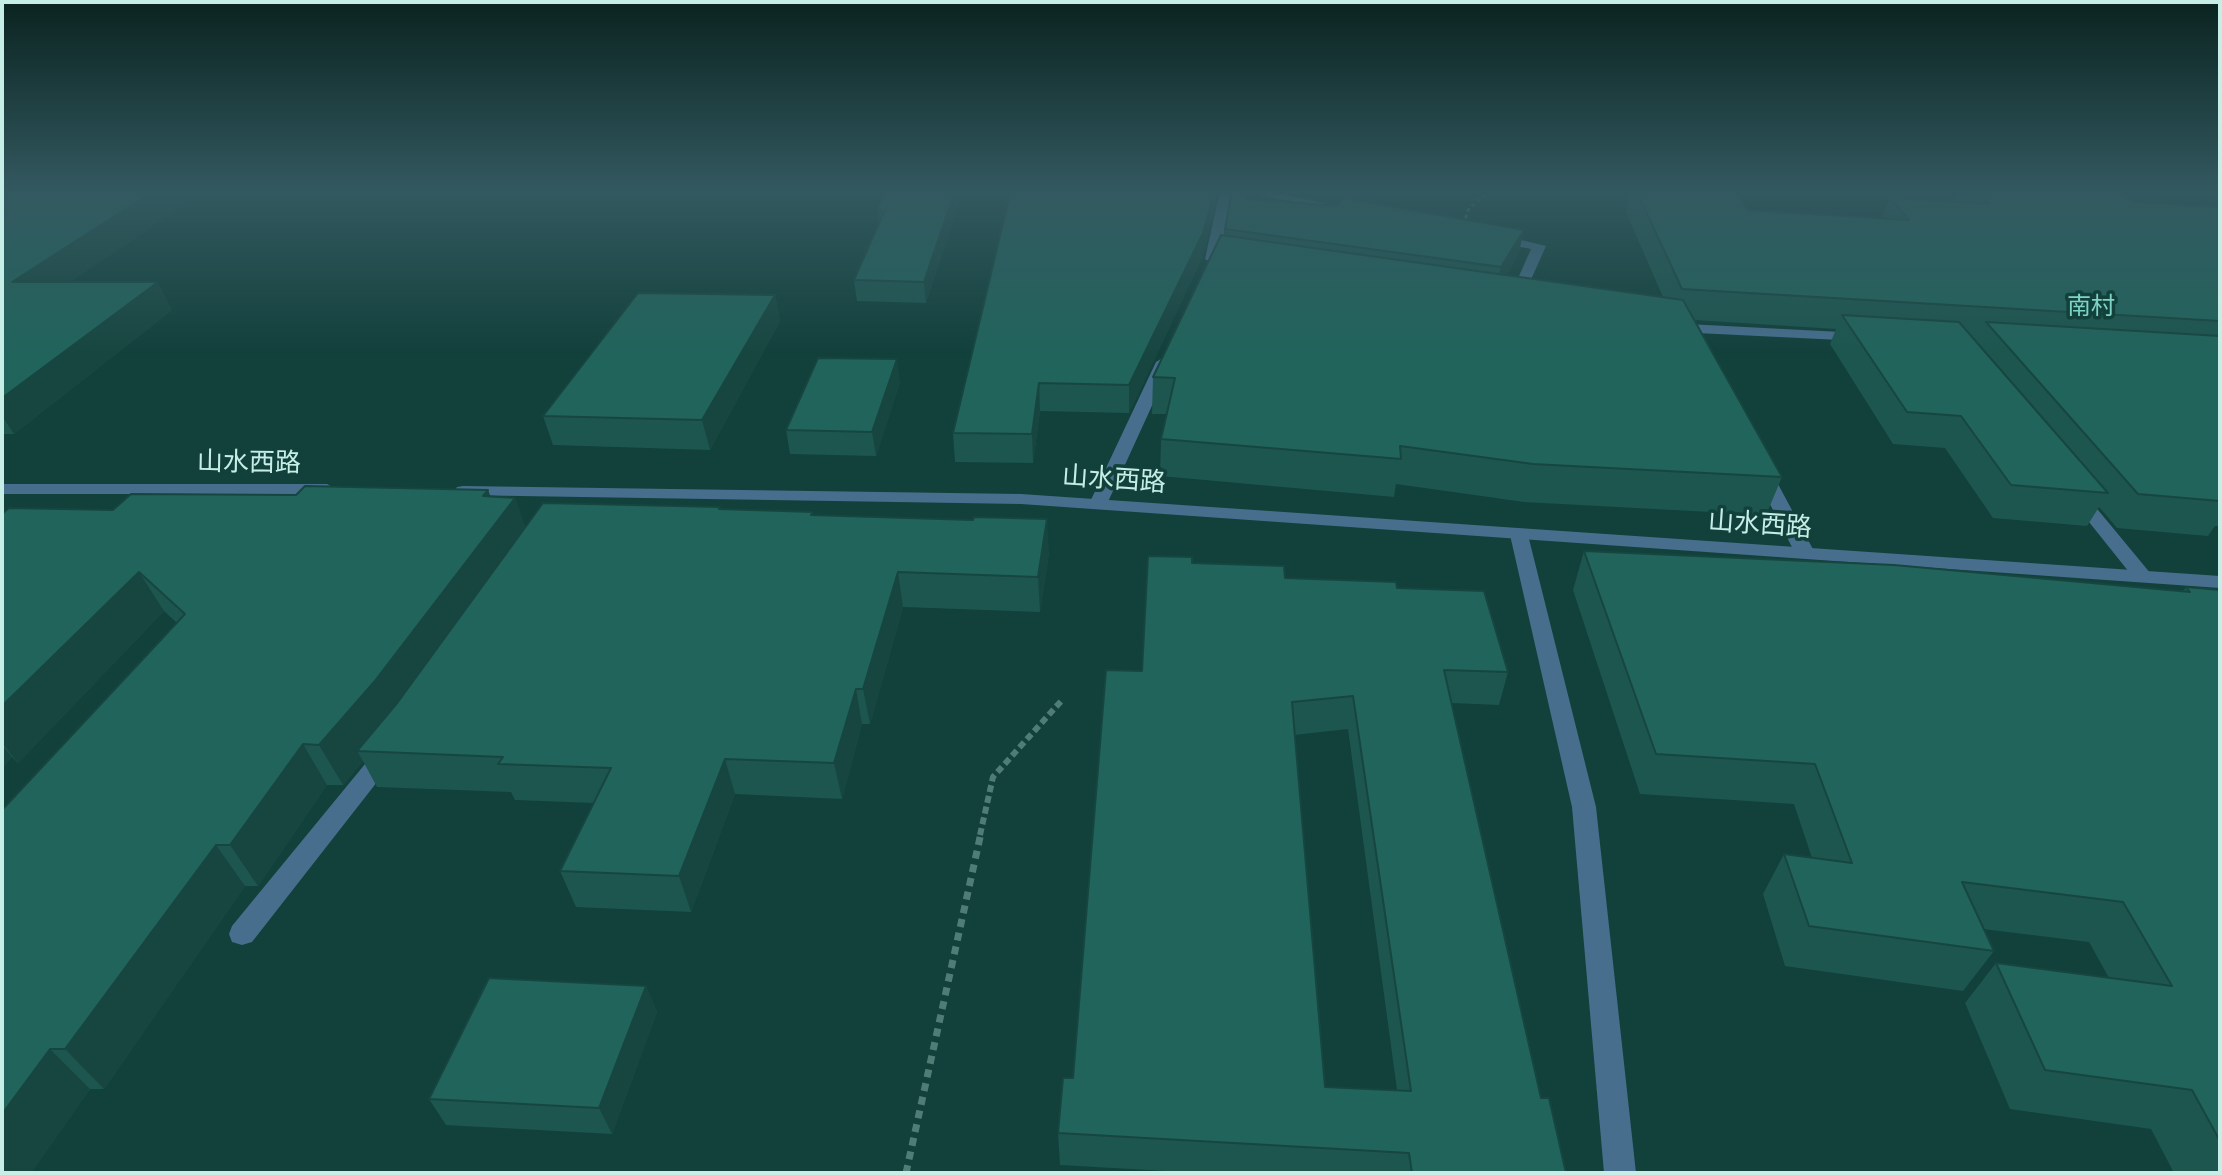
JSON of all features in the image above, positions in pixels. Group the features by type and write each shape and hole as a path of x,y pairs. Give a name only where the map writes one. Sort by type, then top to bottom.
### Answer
{"street":[{"path":"1215,265 1218,245"},
{"path":"1513,305 1539,246 1533,245"},
{"path":"1701,356 1679,326 1872,338"},
{"path":"1098,504 1172,346"},
{"path":"1753,454 1805,553"},
{"path":"2066,483 2144,578"},
{"name":"山水西路","path":"2,489 339,489"},
{"name":"山水西路","path":"448,491 1021,499 2220,582"},
{"path":"555,518 572,493"},
{"path":"1519,535 1584,807 1620,1173"},
{"path":"242,934 405,730"}],"path":[{"path":"906,1173 993,777 1063,699"}],"building":[{"path":"2,245 70,245 12,282 158,282 2,398"},
{"path":"870,245 937,245 924,282 854,280"},
{"path":"998,245 1197,245 1129,385 1039,383 1032,434 953,433"},
{"path":"1216,245 1291,245 1683,300 1782,477 1533,464 1400,446 1401,459 1161,439 1175,378 1153,377"},
{"path":"1340,245 1515,245 1501,267"},
{"path":"1661,245 2220,245 2220,321 1682,289"},
{"path":"638,293 775,295 702,420 543,416"},
{"path":"1842,315 1959,322 2108,493 2011,485 1961,416 1907,412"},
{"path":"1986,322 2220,336 2220,501 2138,494"},
{"path":"818,358 897,359 872,432 786,430"},
{"path":"305,486 488,490 483,496 515,498 374,682 319,745 303,744 230,845 216,845 65,1049 50,1049 2,1114 2,810 185,614 139,572 2,706 2,514 9,508 113,510 131,494 296,495"},
{"path":"543,503 720,507 813,512 811,515 1047,519 1038,577 898,572 863,689 856,689 834,763 725,759 679,876 560,871 611,768 498,764 503,757 357,751 398,702"},
{"path":"1584,551 1894,565 2190,592 2186,587 2220,590 2220,1141 2192,1090 2045,1070 1996,963 2172,986 2123,902 1962,882 1994,951 1809,926 1784,854 1852,863 1815,764 1656,754"},
{"path":"1148,556 1192,557 1192,563 1284,566 1285,578 1396,582 1397,588 1484,591 1508,672 1444,670 1541,1098 1549,1098 1566,1173 1412,1173 1409,1153 1058,1133 1063,1078 1073,1078 1106,670 1142,671","holes":["1353,696 1411,1091 1325,1087 1292,702"]},
{"path":"489,978 646,986 599,1108 429,1099"}],"district":[{"name":"南村","path":"2091,306"}]}
